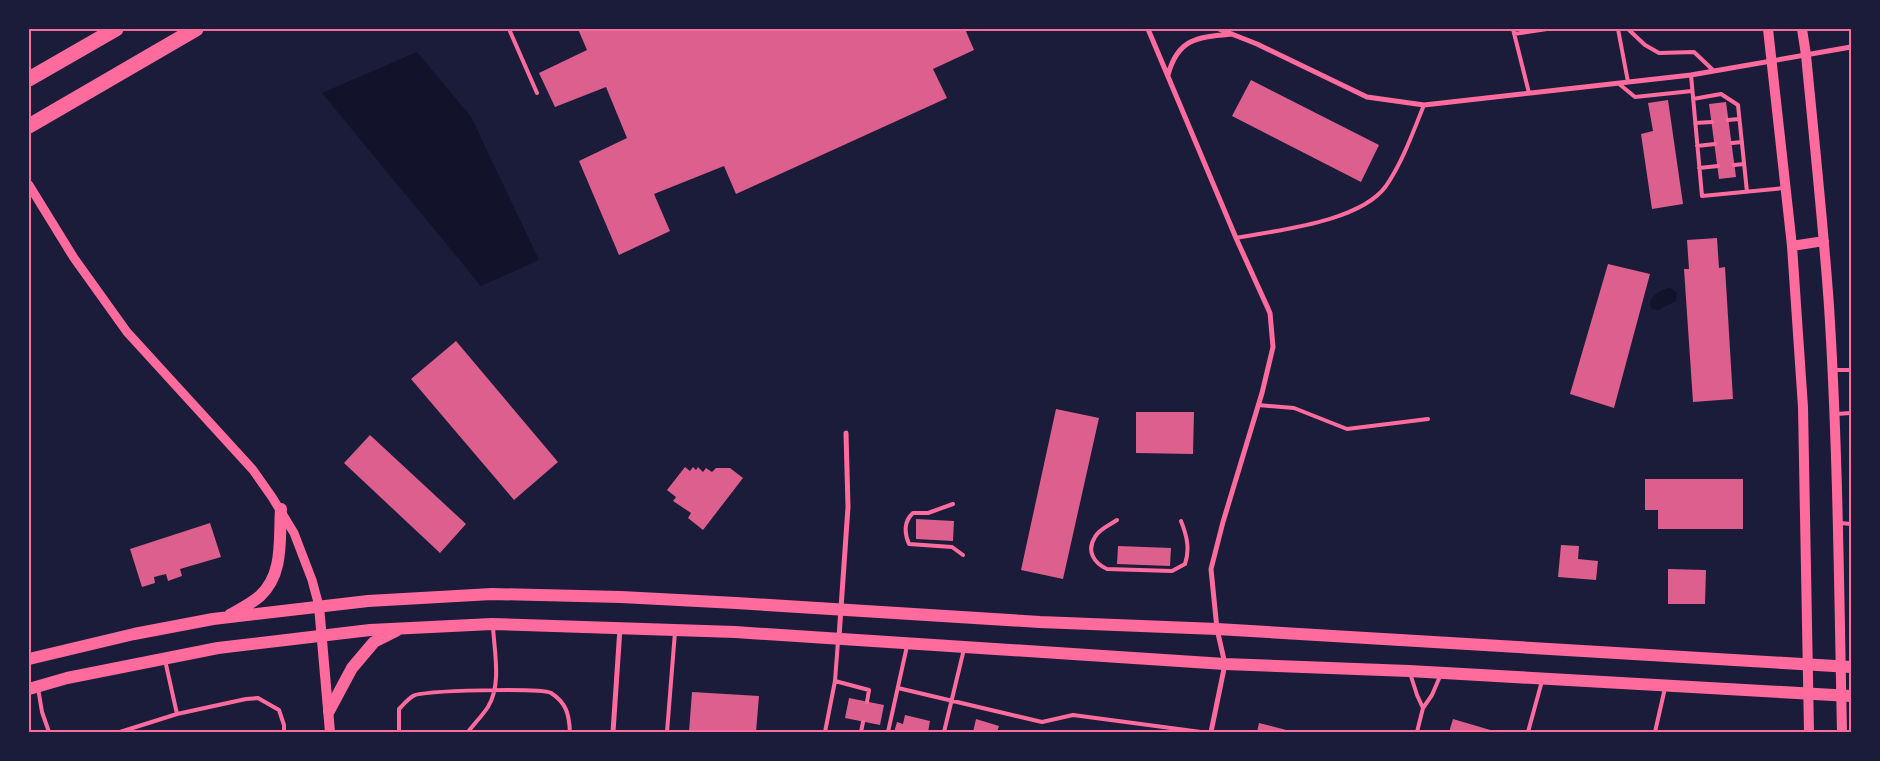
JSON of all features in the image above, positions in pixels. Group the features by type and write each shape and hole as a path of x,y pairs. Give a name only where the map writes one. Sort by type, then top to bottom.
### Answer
{"highway":[{"path":"29,78 116,29"},
{"path":"35,122 196,29"}],"main road":[{"path":"1768,29 1792,246 1804,407 1807,508 1807,693 1810,732"},
{"path":"1802,29 1824,241 1832,370 1838,523 1847,667 1842,732"},
{"path":"1792,246 1824,241"},
{"path":"227,617 258,597 272,583 278,567 281,509"},
{"path":"29,659 134,634 227,617 410,598 492,594 622,597 1040,622 1217,628 1847,667"},
{"path":"319,606 330,732"},
{"path":"33,688 67,678 218,648 322,635 402,628 492,624 735,632 1225,664 1409,671 1846,695"},
{"path":"329,711 352,668 374,642 402,628"}],"street":[{"path":"1148,29 1236,238 1270,312 1273,347 1211,569 1217,628 1225,664 1211,732"},
{"path":"1219,29 1257,44 1367,97 1424,105 1691,75 1851,47"},
{"path":"1168,75 1172,60 1185,44 1206,36 1233,34"},
{"path":"29,185 74,258 127,332 252,470 281,509 294,533 312,580 319,606"},
{"path":"839,639 848,506 846,433"},
{"path":"613,732 620,628"}],"lane":[{"path":"508,29 537,93"},
{"path":"1513,29 1529,93"},
{"path":"1514,34 1547,29"},
{"path":"1618,29 1628,82"},
{"path":"1628,29 1645,45 1659,53 1694,52 1714,71"},
{"path":"1691,75 1702,196 1786,187"},
{"path":"1618,83 1635,97 1692,91"},
{"path":"1693,98 1721,94 1738,105 1747,192"},
{"path":"1236,238 1322,222 1360,208 1385,187 1405,151 1424,105"},
{"path":"1728,120 1739,119"},
{"path":"1695,124 1712,122"},
{"path":"1732,143 1742,142"},
{"path":"1697,146 1715,144"},
{"path":"1734,165 1744,164"},
{"path":"1699,168 1718,166"},
{"path":"1832,370 1851,370"},
{"path":"1258,405 1294,408 1347,429 1428,419"},
{"path":"1834,414 1851,412"},
{"path":"953,504 928,513 913,513 907,518 905,535 908,544 952,547 964,556"},
{"path":"1117,520 1104,528 1095,537 1091,547 1092,556 1098,565 1107,569 1172,571 1185,564 1189,553 1181,521"},
{"path":"1838,523 1851,524"},
{"path":"468,732 488,707 496,681 492,624"},
{"path":"667,732 675,630"},
{"path":"825,732 835,681 839,639"},
{"path":"888,732 907,643"},
{"path":"944,732 964,647"},
{"path":"165,658 177,714"},
{"path":"1409,671 1423,708"},
{"path":"1418,732 1423,708 1432,695 1442,673"},
{"path":"1528,732 1542,679"},
{"path":"835,681 868,690 867,702"},
{"path":"1655,732 1666,686"},
{"path":"33,688 49,732"},
{"path":"898,688 1042,722 1074,715 1181,731 1200,732"},
{"path":"399,732 399,709 414,695 494,689 548,692 556,697 568,712 570,732"},
{"path":"120,732 177,714 258,698 278,710 284,725 284,732"},
{"path":"861,732 864,722"}],"shaded area":[{"path":"417,52 471,117 539,260 481,286 322,93"},
{"path":"1670,288 1677,293 1676,301 1658,310 1652,309 1650,302 1654,296 1660,291"}],"building":[{"path":"578,29 965,29 974,50 933,69 947,98 736,194 724,166 654,194 670,231 619,255 579,161 627,138 606,87 555,107 539,73 587,50"},
{"path":"1251,80 1379,145 1361,182 1232,116"},
{"path":"1668,100 1683,204 1652,209 1641,134 1653,131 1648,103"},
{"path":"1726,102 1736,177 1719,179 1709,104"},
{"path":"1717,238 1719,268 1725,267 1733,399 1693,402 1684,269 1689,269 1687,240"},
{"path":"1608,264 1650,274 1614,408 1570,394"},
{"path":"456,341 558,462 514,500 411,379"},
{"path":"1056,409 1099,418 1063,579 1021,570"},
{"path":"1136,412 1194,412 1193,454 1136,453"},
{"path":"370,435 466,524 440,553 344,463"},
{"path":"685,467 690,471 693,467 696,470 698,467 703,472 706,468 712,472 716,468 730,468 743,478 703,530 688,518 691,513 673,501 676,497 667,490"},
{"path":"1645,479 1743,479 1743,529 1658,529 1658,510 1645,510"},
{"path":"916,519 954,521 953,541 916,539"},
{"path":"210,523 221,557 180,569 182,576 168,581 166,574 154,577 155,583 142,587 130,549"},
{"path":"1561,545 1579,546 1578,559 1598,561 1596,580 1558,577"},
{"path":"1118,546 1171,548 1170,566 1117,564"},
{"path":"1668,569 1706,570 1705,604 1668,604"},
{"path":"692,692 759,696 756,732 689,732"},
{"path":"849,698 884,705 880,725 845,718"},
{"path":"905,715 930,721 928,732 894,732 897,722 903,724"},
{"path":"976,719 999,726 997,732 973,732"},
{"path":"1453,719 1497,732 1449,732"},
{"path":"1259,723 1294,732 1257,732"}]}
